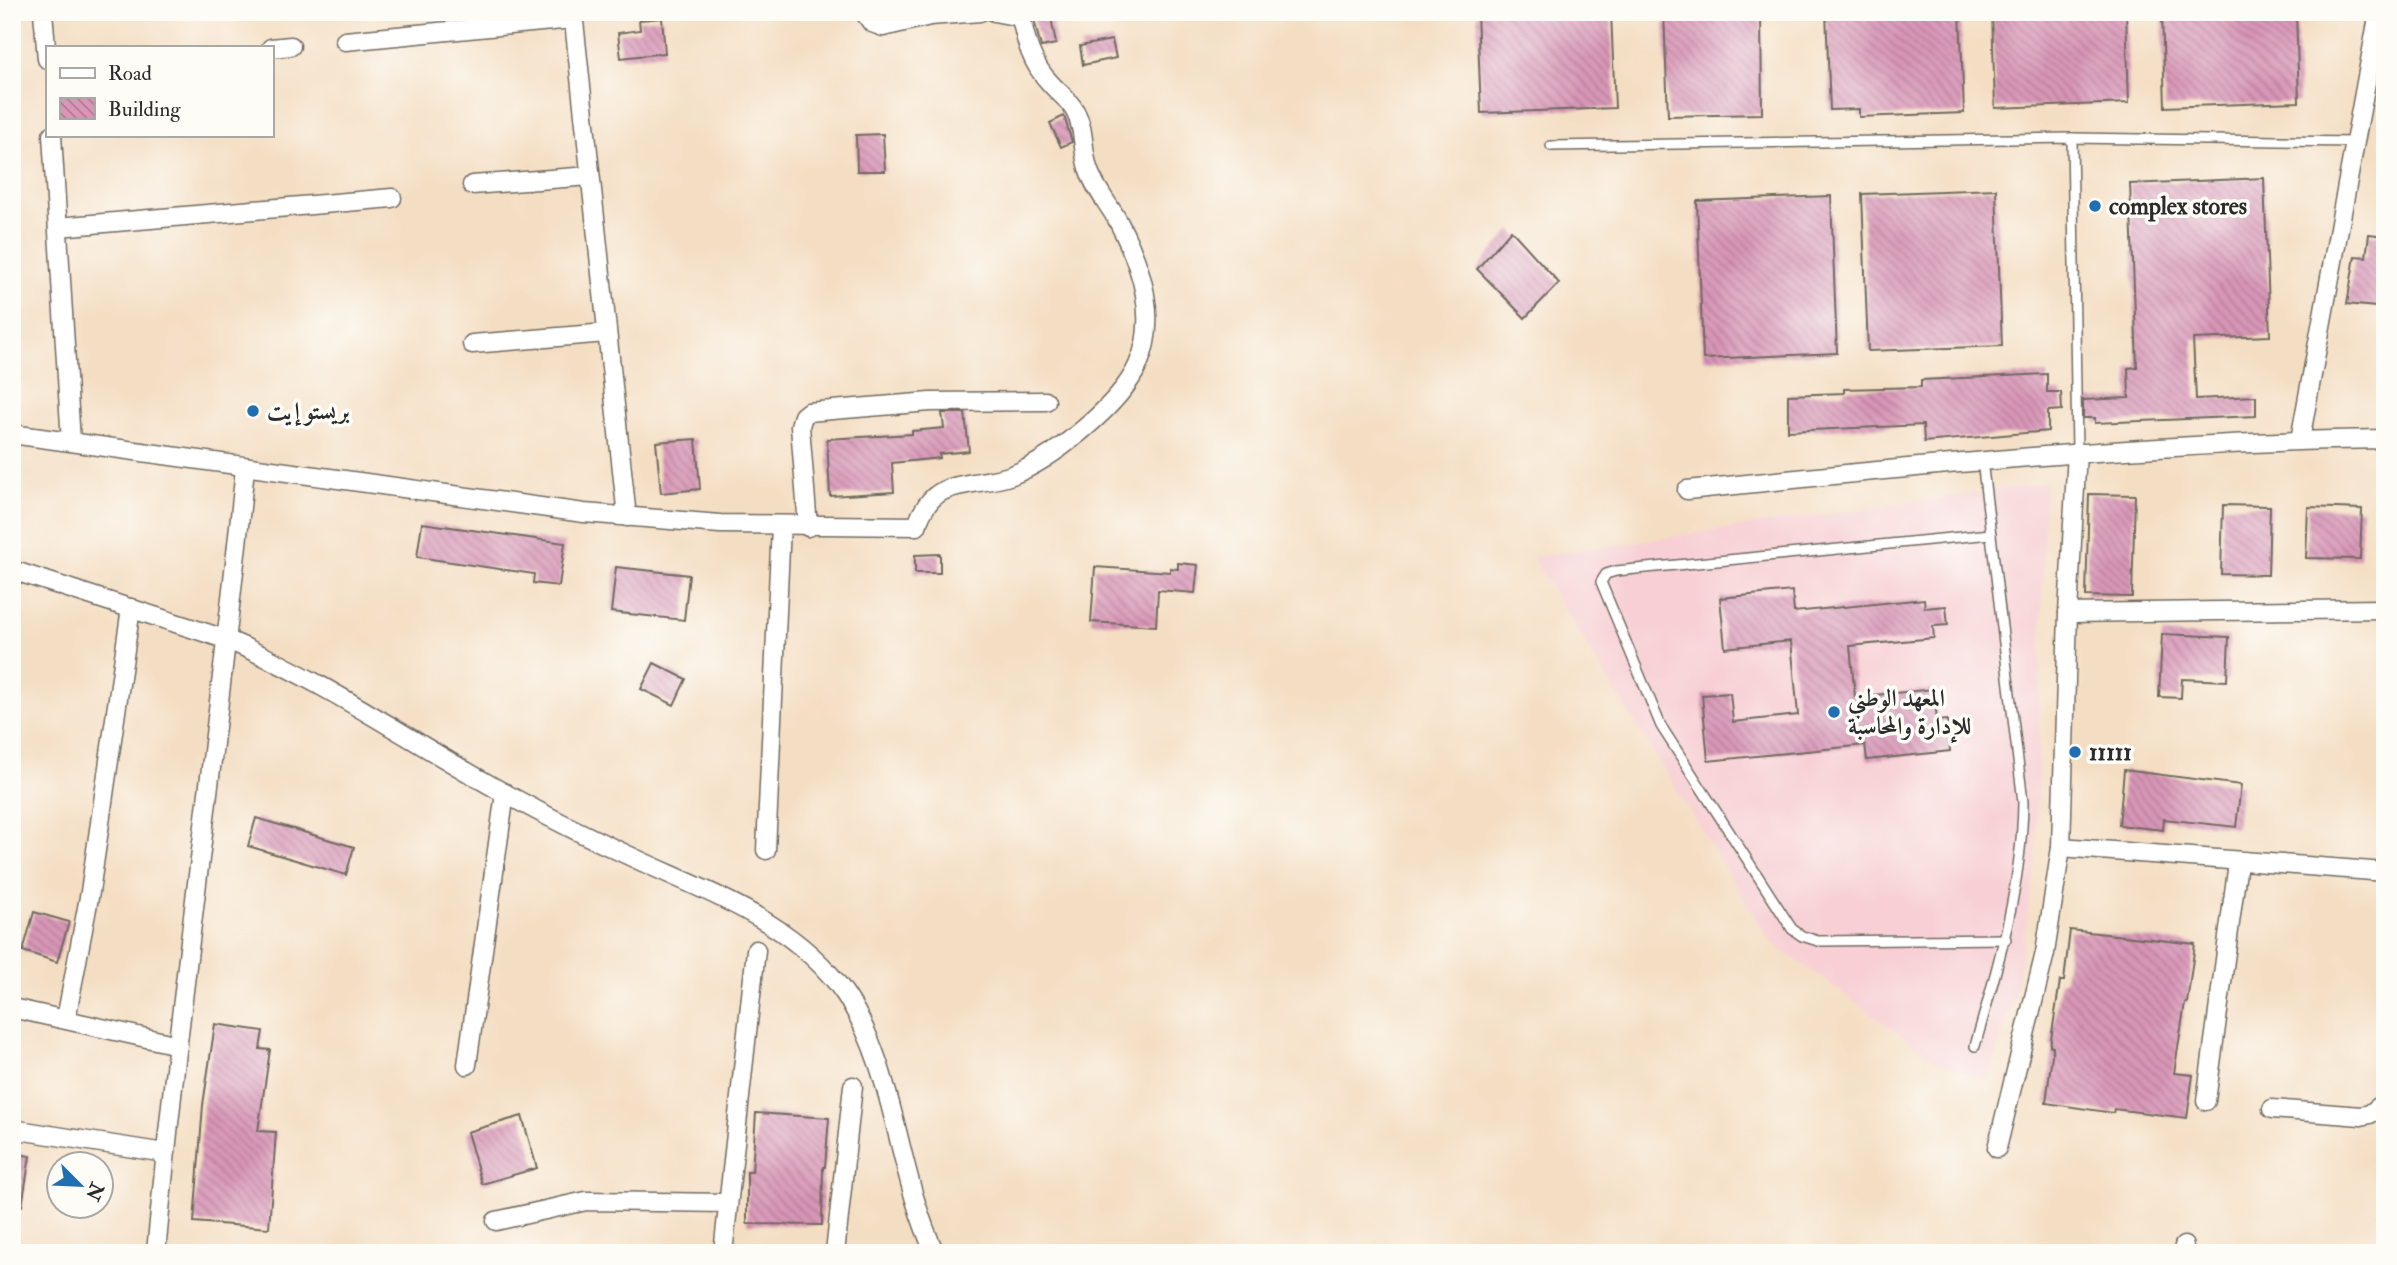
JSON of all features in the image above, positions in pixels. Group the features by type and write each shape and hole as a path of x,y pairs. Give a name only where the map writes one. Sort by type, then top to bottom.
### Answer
{"street":[{"path":"43,12 46,47"},
{"path":"864,12 872,23 883,27 930,16 980,12"},
{"path":"12,435 531,507 627,517 808,527 917,526 930,501 945,490 1012,475 1055,451 1111,404 1122,392 1138,365 1147,331 1148,311 1139,274 1119,224 1094,183 1088,167 1079,118 1067,99 1035,65 1020,15 994,12"},
{"path":"2300,440 2379,12"},
{"path":"345,41 573,15 627,517"},
{"path":"273,48 291,46"},
{"path":"52,136 71,442"},
{"path":"472,186 590,176"},
{"path":"58,226 391,198"},
{"path":"472,344 607,333"},
{"path":"808,527 800,426 803,416 808,412 930,402 1046,401"},
{"path":"1687,490 2077,452 2300,440 2385,439"},
{"path":"1997,1147 2045,953 2061,847 2068,613 2077,452"},
{"path":"156,1253 165,1153 228,640 245,468"},
{"path":"766,850 781,526"},
{"path":"12,570 228,640 255,652 324,688 505,793 580,833 752,913 786,934 819,962 845,993 863,1027 878,1064 912,1192 935,1253"},
{"path":"66,1019 90,892 131,608"},
{"path":"2068,613 2385,609"},
{"path":"467,1065 505,793"},
{"path":"2061,847 2238,863 2385,872"},
{"path":"2206,1101 2238,863"},
{"path":"723,1253 756,950"},
{"path":"12,1008 178,1045"},
{"path":"835,1253 853,1086"},
{"path":"2272,1109 2361,1116 2370,1114 2385,1102"},
{"path":"12,1129 165,1153"},
{"path":"496,1221 586,1201 728,1203"}],"lane":[{"path":"2071,138 2077,452"},
{"path":"1551,146 2071,138 2356,142"},
{"path":"1975,1046 2006,939 2023,833 2023,802 1982,460"},
{"path":"1991,534 1616,571 1605,574 1601,582 1661,726 1792,929 1802,936 1818,941 2006,939"}],"shaded area":[{"name":"المعهد الوطني للإدارة والمحاسبة","path":"2045,483 2035,868 2016,990 1988,1081 1943,1065 1771,942 1532,557"}],"building":[{"path":"1032,12 1050,12 1056,44 1041,47"},
{"path":"1477,12 1611,12 1615,108 1481,113"},
{"path":"1664,12 1761,12 1762,114 1668,116"},
{"path":"1826,12 1960,12 1964,113 1859,117 1859,109 1830,110"},
{"path":"1992,12 2126,12 2129,103 1995,108"},
{"path":"2162,12 2296,12 2299,102 2165,107"},
{"path":"662,18 665,53 621,58 618,33 640,30 639,20"},
{"path":"1112,40 1116,58 1083,65 1080,46"},
{"path":"1064,116 1072,142 1061,147 1050,123"},
{"path":"883,134 885,171 857,171 856,135"},
{"path":"2264,178 2270,336 2193,339 2196,399 2256,396 2256,416 2095,423 2095,418 2083,418 2083,400 2129,398 2128,368 2137,367 2130,184"},
{"path":"1996,189 2002,346 1868,351 1862,194"},
{"path":"1831,196 1837,353 1703,359 1697,201"},
{"path":"1511,230 1559,283 1525,318 1477,269"},
{"path":"2369,234 2385,236 2385,308 2347,304 2355,256 2366,257"},
{"path":"2047,374 2047,392 2061,392 2062,410 2048,411 2048,431 1924,442 1923,425 1788,431 1788,395 1844,393 1844,389 1921,387 1921,380"},
{"path":"942,413 965,413 969,451 939,454 940,458 892,463 894,492 830,496 827,439 912,434 912,431 944,428"},
{"path":"696,439 700,489 661,493 656,442"},
{"path":"2089,494 2135,495 2132,597 2086,596"},
{"path":"2223,505 2270,506 2268,575 2221,574"},
{"path":"2308,507 2362,509 2360,559 2306,558"},
{"path":"422,523 565,543 559,586 533,583 534,574 417,557"},
{"path":"940,554 940,573 915,573 915,555"},
{"path":"1178,563 1198,565 1195,593 1158,590 1156,626 1091,622 1095,567 1170,572 1170,568 1178,569"},
{"path":"616,567 689,575 684,620 611,612"},
{"path":"1792,591 1794,612 1924,599 1925,608 1946,606 1948,625 1933,626 1934,638 1850,646 1855,697 1934,689 1937,721 1947,720 1950,751 1867,760 1865,745 1708,761 1702,695 1730,693 1733,722 1798,715 1791,641 1725,648 1720,598"},
{"path":"2162,634 2229,637 2227,681 2182,679 2181,698 2159,697"},
{"path":"654,663 686,679 674,705 641,689"},
{"path":"2124,770 2241,785 2236,827 2164,819 2163,830 2119,825"},
{"path":"256,818 354,847 346,875 248,846"},
{"path":"34,912 69,922 57,962 23,951"},
{"path":"2070,930 2195,944 2174,1073 2193,1075 2187,1118 2114,1109 2113,1113 2046,1103 2053,1047 2050,1046 2060,981 2064,981"},
{"path":"215,1024 263,1031 260,1049 270,1050 258,1131 276,1132 269,1228 194,1222 203,1105"},
{"path":"756,1113 829,1118 823,1167 822,1225 747,1224 747,1172 752,1172"},
{"path":"522,1116 537,1168 482,1184 467,1132"},
{"path":"12,1153 30,1156 22,1206 12,1205"}],"place":[{"name":"complex stores","path":"2095,206"},
{"name":"بريستو إيت","path":"253,411"},
{"name":"المعهد الوطني للإدارة والمحاسبة","path":"1834,712"},
{"name":"11111","path":"2075,752"}]}
